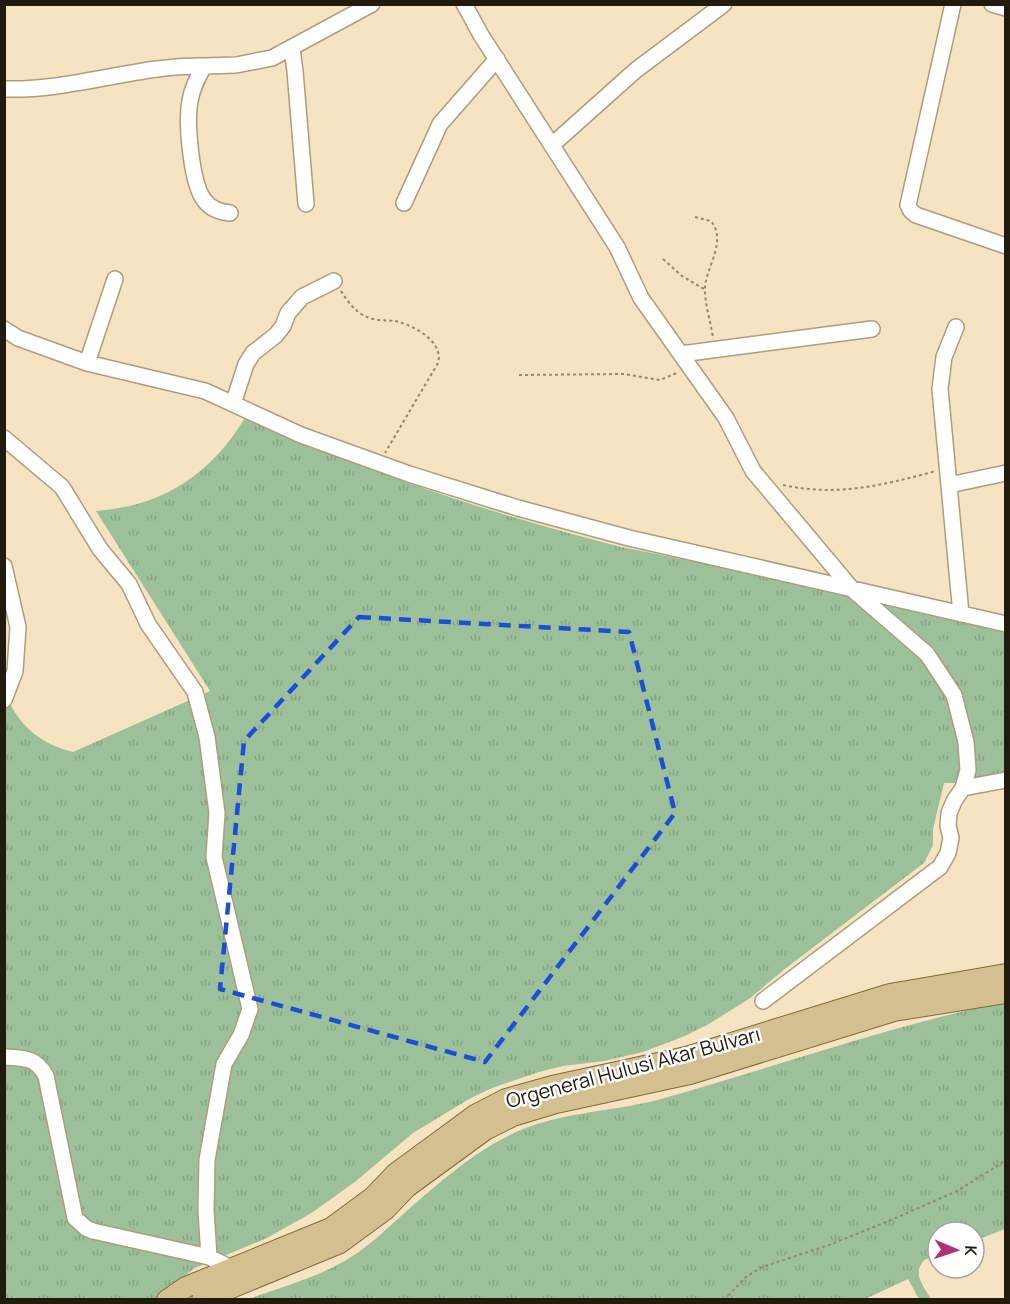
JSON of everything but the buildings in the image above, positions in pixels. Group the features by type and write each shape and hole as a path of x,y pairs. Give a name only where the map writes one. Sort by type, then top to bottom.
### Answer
{"main road":[{"name":"Orgeneral Hulusi Akar Bulvarı","path":"168,1299 186,1287 332,1228 373,1197 396,1173 475,1115 506,1099 552,1086 686,1057 890,994 1005,974"},
{"name":"Orgeneral Hulusi Akar Bulvarı","path":"202,1299 340,1243 385,1210 407,1187 485,1130 513,1116 556,1103 690,1074 894,1011 1005,993"}],"street":[{"path":"4,89 61,86 167,66 255,63 292,49 372,4"},
{"path":"464,4 617,247 641,298 726,418 753,471 852,589 927,654 954,695 966,742 968,770 963,788 949,813 948,826 951,838 948,854 940,867 763,1000"},
{"path":"552,145 636,70 724,4"},
{"path":"953,4 908,205 916,215 1005,246"},
{"path":"992,4 1005,8"},
{"path":"292,49 306,204"},
{"path":"404,203 440,124 497,59"},
{"path":"204,66 190,102 188,140 200,193 212,208 230,213"},
{"path":"87,363 115,279"},
{"path":"233,404 246,364 253,354 280,331 288,313 302,297 334,281"},
{"path":"956,327 944,357 940,390 961,614"},
{"path":"4,329 18,338 87,363 206,391 301,435 379,464 518,508 629,538 1005,624"},
{"path":"685,358 714,349 872,329"},
{"path":"4,438 62,488 100,549 129,584 148,624 195,692 207,737 217,813 214,857 250,1009 241,1035 224,1064 207,1160 206,1210 209,1257"},
{"path":"949,485 1005,473"},
{"path":"4,566 18,627 15,671 4,700"},
{"path":"963,788 1005,780"},
{"path":"4,1057 27,1058 36,1062 46,1076 75,1218 80,1224 93,1231 209,1257 231,1268"}],"path":[{"path":"695,217 711,221 715,229 714,259 704,289 714,349"},
{"path":"663,259 682,276 704,289"},
{"path":"334,281 352,307 369,319 397,321 417,329 434,343 439,352 438,363 379,464"},
{"path":"519,375 624,374 660,380 677,374 685,358"},
{"path":"760,479 791,487 840,491 874,487 947,468"},
{"path":"724,1299 746,1277 762,1267 860,1233 957,1191 1002,1163 1005,1157"}],"highlighted area":[{"path":"359,617 629,632 675,813 485,1062 220,989 244,741"}],"green space":[{"path":"245,418 383,474 525,521 621,547 1005,622 1005,783 944,783 933,829 933,845 924,863 749,999 707,1025 643,1052 539,1072 492,1088 469,1099 413,1133 356,1181 313,1212 267,1238 195,1268 154,1299 5,1299 4,688 14,711 30,730 49,743 73,752 210,691 96,511 143,502 182,484 216,456"},
{"path":"1005,1002 1005,1229 986,1236 986,1220 926,1220 926,1259 921,1265 919,1275 931,1299 919,1299 908,1279 863,1300 246,1300 313,1276 351,1257 465,1163 493,1144 527,1128 564,1117 661,1099 875,1035"}]}
